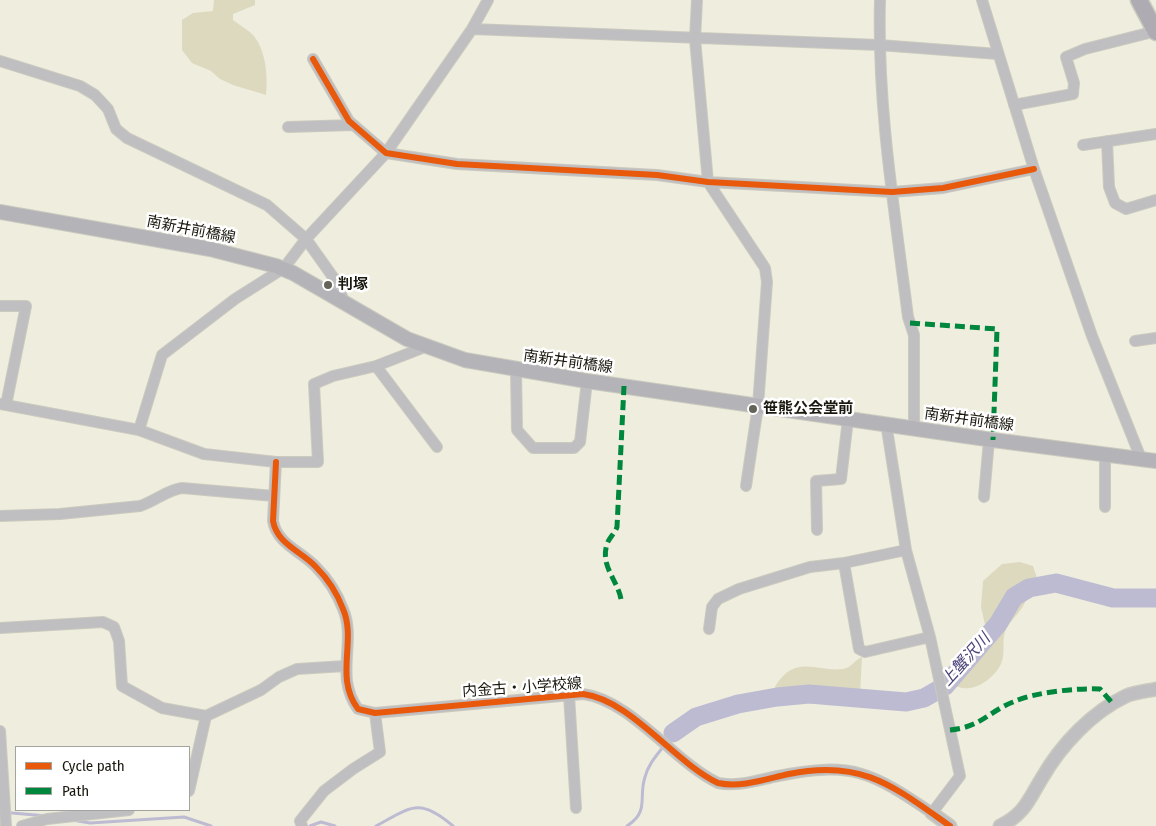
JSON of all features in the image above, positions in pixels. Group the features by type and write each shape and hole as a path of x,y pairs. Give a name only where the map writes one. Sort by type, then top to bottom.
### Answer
{"main road":[{"path":"1139,0 1156,32"},
{"name":"南新井前橋線","path":"0,212 210,249 284,268 389,330 425,347 465,360 516,371 886,423 989,440 1149,461"}],"street":[{"path":"139,430 162,354 235,299 284,268 306,239 386,153 472,29 488,0"},
{"path":"697,0 695,39 708,182 765,268 767,282 758,406 746,486"},
{"path":"880,0 879,45 892,192 908,318 914,336 914,428"},
{"path":"982,0 1034,169 1092,336 1149,461"},
{"path":"472,29 879,45 998,54"},
{"path":"1014,106 1073,94 1074,83 1066,57 1085,49 1156,32"},
{"path":"313,59 349,121 386,153 457,164 658,175 708,182 892,192 943,188 1034,169"},
{"path":"0,61 80,86 95,95 108,109 116,129 127,138 267,205 306,239 338,284 344,303"},
{"path":"288,127 354,125"},
{"path":"1082,145 1156,134"},
{"path":"1106,141 1109,187 1115,203 1126,209 1156,200"},
{"path":"0,306 26,306 3,405 139,430 204,454 276,462 318,462 314,384 340,374 376,366 425,347"},
{"path":"1134,341 1156,338"},
{"path":"376,366 437,447"},
{"path":"516,371 517,430 533,448 574,448 580,442 587,381"},
{"path":"817,530 816,481 841,479 848,419"},
{"path":"886,423 906,550 930,637 960,776 932,814"},
{"path":"984,497 989,440"},
{"path":"1105,456 1105,507"},
{"path":"276,462 275,530 284,541 315,565 328,580 344,610 348,640 345,666 353,702 358,709 375,713 380,752 324,791 300,821 302,826"},
{"path":"0,516 60,514 140,506 182,488 274,496"},
{"path":"709,630 712,607 718,599 739,589 793,571 906,550"},
{"path":"844,563 859,650 865,652 930,637"},
{"path":"0,628 103,622 114,627 119,641 122,686 162,708 206,716 254,694 279,677 297,669 345,666"},
{"path":"1000,826 1024,809 1042,777 1062,750 1096,714 1127,695 1156,689"},
{"path":"569,695 576,808"},
{"name":"内金古・小学校線","path":"375,713 569,695 592,695 606,700 718,783 732,786 816,769 840,769 858,772 882,781 950,826"},
{"path":"190,787 206,716"},
{"path":"0,731 6,826"},
{"path":"22,826 47,819 120,811"}],"shaded area":[{"path":"214,0 255,0 255,5 233,14 233,20 248,30 257,40 265,63 266,95 220,79 211,71 192,63 182,50 182,20 193,13 213,11"},
{"path":"1020,562 1033,566 1038,581 1020,585 1004,601 986,629 981,607 983,581 1002,564"},
{"path":"1027,596 1024,605 1006,629 1002,660 997,670 982,684 975,687 962,688 956,686 996,635 1018,601"},
{"path":"862,657 860,694 824,688 774,691 784,675 797,667 843,669"}],"waterway":[{"name":"上蟹沢川","path":"673,733 696,717 738,704 777,697 809,694 906,702 924,698 945,686 998,624 1014,597 1029,588 1056,583 1113,598 1156,598"},
{"path":"667,742 673,733"},
{"path":"627,826 639,815 646,773 652,761 663,747"},
{"path":"376,826 398,814 415,808 432,811 453,826"},
{"path":"0,812 47,816"},
{"path":"72,820 90,823 184,817 211,826"},
{"path":"310,826 321,822 335,826"}],"marked path":[{"path":"910,323 997,329 993,440"},
{"path":"621,599 607,566 605,552 608,542 617,527 624,386"},
{"path":"950,730 969,726 1013,702 1044,693 1100,689 1113,704"}],"cycle path":[{"path":"313,59 349,121 386,153 457,164 657,175 708,182 892,192 943,188 1034,169"},
{"path":"276,462 273,521 275,529 290,547 310,561 320,572 332,586 341,603 347,621 348,634 346,672 351,697 358,709 375,713 583,694 601,699 618,707 685,761 718,783 745,784 815,770 837,770 857,773 876,779 893,788 950,826"}],"place":[{"name":"判塚","path":"328,285"},
{"name":"笹熊公会堂前","path":"753,409"}]}
